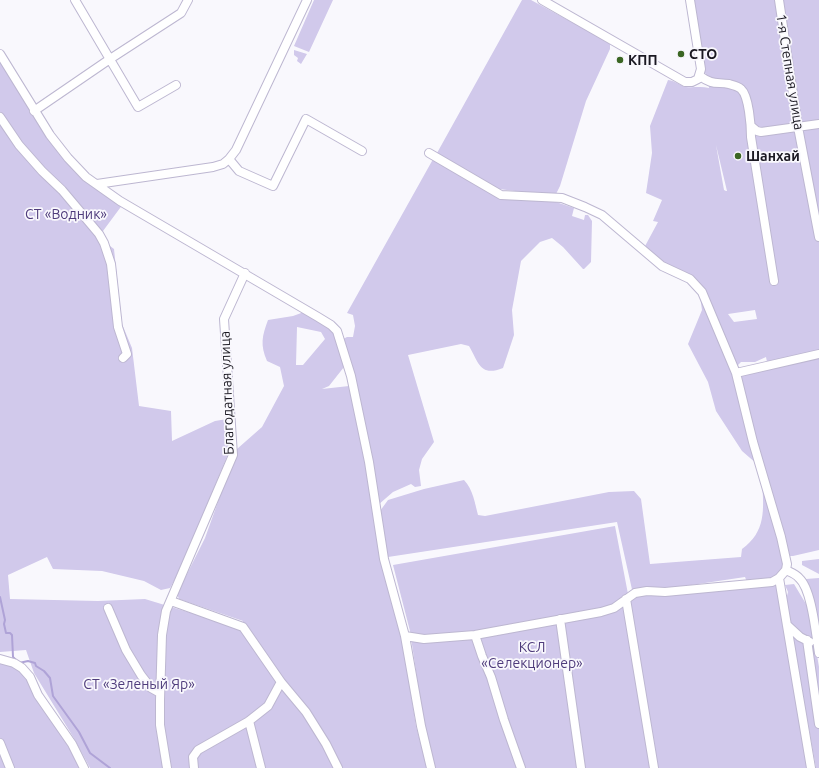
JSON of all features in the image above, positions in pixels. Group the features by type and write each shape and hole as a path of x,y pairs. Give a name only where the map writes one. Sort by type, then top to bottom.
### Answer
{"street":[{"path":"75,0 138,107 176,85"},
{"path":"34,111 181,13 188,0"},
{"path":"97,184 213,167 223,164 229,159 236,150 307,0"},
{"path":"542,0 685,82 694,82 700,76 701,69 690,0"},
{"name":"1-я Степная улица","path":"779,0 798,127 819,237"},
{"path":"0,54 50,135 68,158 86,177 113,195 318,317 331,325 337,331 351,376 369,462 384,559 405,636 421,726 431,768"},
{"path":"700,76 714,84 728,84 741,89 744,93 751,126 751,137 774,281"},
{"path":"0,117 19,145 42,171 66,194 93,226 104,243 111,264 118,327 127,354 123,358"},
{"path":"229,159 239,171 273,186 306,119 362,151"},
{"path":"751,126 757,131 761,132 819,124"},
{"path":"405,636 424,639 475,635 601,612 614,608 635,593 647,591 665,592 772,582 779,578 786,570 787,564 781,537 753,442 736,373 702,292 690,279 662,266 602,215 562,198 501,195 429,153"},
{"path":"113,195 111,186 114,182"},
{"name":"Благодатная улица","path":"167,768 160,725 162,635 166,611 232,455 224,319 245,273"},
{"path":"736,373 819,354"},
{"path":"786,570 800,578 807,590 819,650"},
{"path":"779,578 812,768"},
{"path":"626,599 654,768"},
{"path":"171,601 243,627 281,682 306,712 326,744 338,768"},
{"path":"108,608 126,650 141,675 151,688 160,693"},
{"path":"560,619 581,768"},
{"path":"787,625 800,637 807,640 819,650"},
{"path":"475,635 491,677 521,768"},
{"path":"807,640 819,724"},
{"path":"0,659 14,663 22,668 30,677 38,695 72,744 84,768"},
{"path":"194,768 193,757 198,750 249,721 268,706 281,682"},
{"path":"249,721 261,768"},
{"path":"0,743 10,768"}],"green space":[{"path":"314,0 333,0 309,52 294,46"},
{"path":"522,0 531,0 610,43 610,49 586,101 560,186 555,196 499,189 437,153"},
{"path":"692,0 819,0 819,550 793,556 789,556 737,370 767,362 766,357 755,362 741,362 736,367 703,291 663,265 644,248 658,222 653,221 662,200 646,193 652,153 650,126 668,80 686,87 709,88 708,78 703,69","holes":["716,145 727,191 724,190","755,310 757,319 734,322 728,314"]},
{"path":"294,50 307,54 301,64 297,61 298,58 294,55"},
{"path":"0,60 66,160 123,204 103,231 106,243 114,249 122,324 132,348 139,406 171,411 172,441 215,421 227,419 228,454 182,566 170,588 161,590 144,581 102,571 53,569 47,557 8,575 10,599 98,601 145,599 240,628 243,621 179,599 177,594 205,538 237,449 262,427 284,386 280,367 267,361 263,350 263,336 268,320 293,316 304,312 334,331 344,367 329,386 322,389 349,386 365,464 380,559 402,639 416,726 427,768 90,768 75,740 34,673 26,650 0,652","holes":["297,327 321,332 325,339 303,365 296,365"]},
{"path":"434,159 506,199 553,201 574,208 572,216 584,220 585,215 588,215 592,221 591,262 583,269 563,247 552,238 540,242 521,261 512,310 514,335 503,368 489,371 481,367 469,346 461,344 408,355 434,442 422,459 419,470 421,486 415,487 411,484 393,492 378,505 343,339 353,337 355,326 353,315 347,313"},
{"path":"700,296 733,374 757,464 742,451 716,411 708,382 688,344 702,310"},
{"name":"КСЛ «Селекционер»","path":"464,480 472,492 478,515 485,516 609,492 634,491 641,499 650,564 741,557 742,549 756,535 762,519 762,482 785,564 783,570 775,577 759,581 747,582 745,577 658,590 777,583 813,768 435,768 423,718 410,631 393,565 615,526 628,594 633,594 617,522 388,557 386,555 380,511 388,500 424,489"},
{"path":"819,559 819,574 802,565 802,561"},
{"path":"819,578 819,626 806,579"},
{"path":"794,584 809,609 819,667 819,768 816,768 786,600 788,592 785,585"},
{"path":"0,663 14,667 25,675 81,768 0,768"}],"waterway":[{"path":"0,597 6,633 10,633 12,635 13,657 16,660"},
{"path":"19,663 28,661 35,663 36,666 44,671 50,678 53,696 79,732 90,753 110,768"}],"place":[{"name":"СТО","path":"681,54"},
{"name":"КПП","path":"620,60"},
{"name":"Шанхай","path":"738,156"}],"park label":[{"name":"СТ «Водник»","path":"66,214"},
{"name":"СТ «Зеленый Яр»","path":"139,684"}]}
